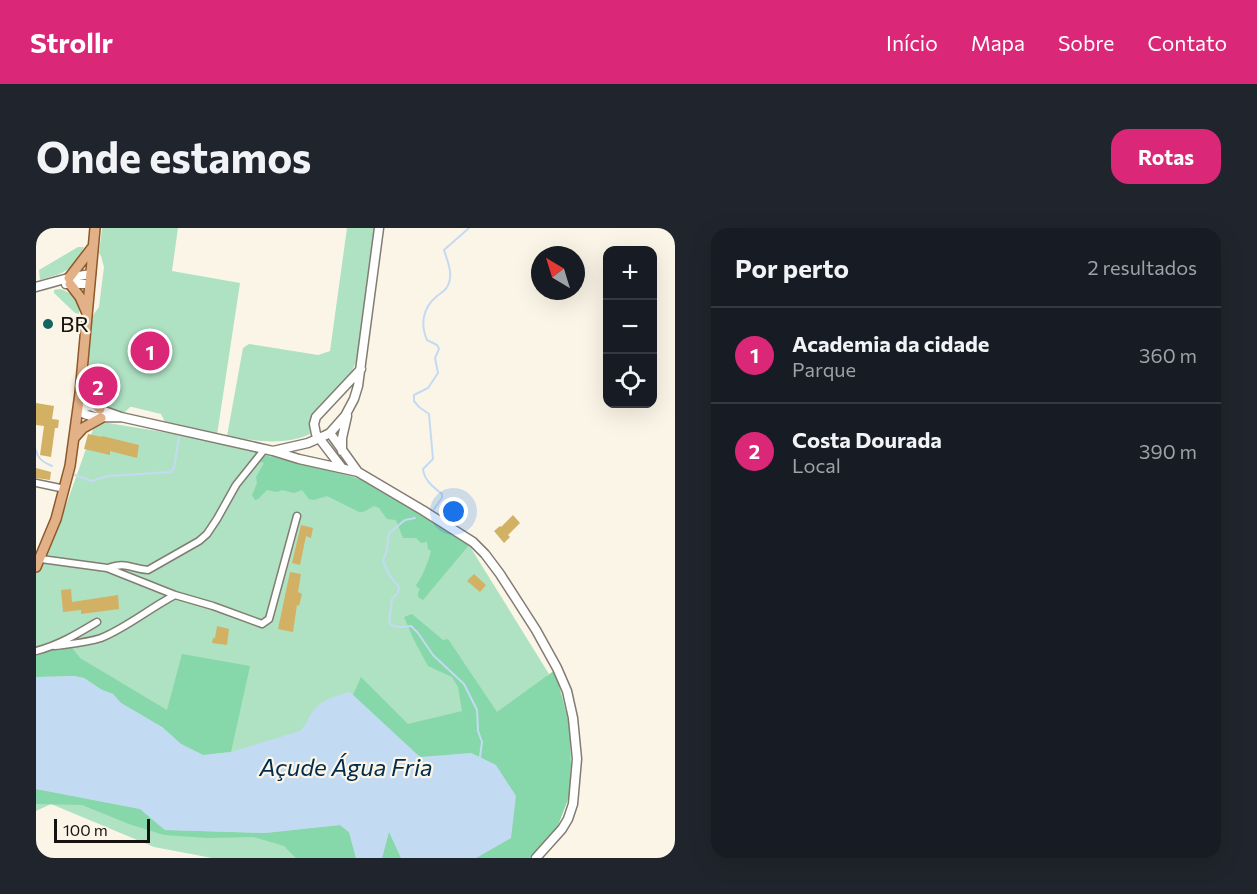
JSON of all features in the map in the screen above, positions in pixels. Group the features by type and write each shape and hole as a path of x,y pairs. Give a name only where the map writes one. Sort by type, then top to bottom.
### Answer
{"main road":[{"path":"38,563 56,519 70,466 81,384 95,228"},
{"path":"268,450 319,439 330,433 347,411 357,392 362,369 379,228"},
{"path":"70,281 93,246"},
{"path":"36,287 70,281 91,274"},
{"path":"70,281 90,284"},
{"path":"70,281 87,315"},
{"path":"342,468 319,439 314,428 316,417 362,369"},
{"path":"81,384 100,414"},
{"path":"78,410 88,416 100,414 121,417 358,472 473,542 485,554 536,630 557,668 567,692 573,718 577,759 573,804 566,824 536,858"},
{"path":"342,452 347,411"},
{"path":"73,440 100,414"},
{"path":"330,433 358,472"}],"street":[{"path":"107,568 123,564 148,570 199,541 211,529 236,485 268,450"},
{"path":"36,483 65,489"},
{"path":"38,563 107,568 175,596 213,606 262,624 269,619 297,516"},
{"path":"36,651 101,638 175,596"},
{"path":"54,646 74,637 97,622"}],"green space":[{"path":"102,228 178,228 172,271 240,283 217,435 166,424 161,414 132,407 122,415 102,407 87,388 85,380 88,322 99,307 104,267 99,253"},
{"path":"347,228 377,228 359,353 349,377 315,410 310,424 310,434 279,441 258,441 227,436 243,348 249,344 318,355 330,351"},
{"path":"78,247 84,247 72,266 61,273 40,280 39,270"},
{"path":"60,289 75,298 79,305 79,314 75,313 54,293 54,290"},
{"path":"96,421 224,442 363,479 416,509 469,545 549,674 527,858 212,858 154,847 51,804 36,811 36,564 65,508"},
{"path":"263,455 363,480 469,545 423,600 418,597 420,589 416,585 431,551 428,549 427,542 421,543 416,538 403,538 396,520 387,519 379,508 374,506 359,512 327,496 314,500 309,499 302,490 294,493 267,490 255,500 252,495 257,483 256,477 264,463 258,461"},
{"path":"412,614 443,640 448,639 497,712 555,670 570,727 569,797 557,828 530,858 476,858 511,838 496,765 471,753 420,758 353,695 361,677 408,724 462,711 458,687 452,677 428,666 414,640 404,617"},
{"path":"70,645 80,658 167,710 182,654 250,666 231,752 203,755 181,744 162,727 121,703 113,694 102,690 84,678 36,677 36,654"},
{"path":"36,789 140,809 165,830 265,833 340,825 349,832 356,858 296,858 284,846 254,837 208,838 164,835 82,805 36,804"},
{"path":"389,831 401,858 382,858"}],"water":[{"name":"Açude Água Fria","path":"36,677 84,678 102,690 113,694 121,703 162,727 181,744 203,755 231,752 300,731 314,709 322,702 349,692 420,757 471,753 496,765 516,796 511,838 476,858 401,858 389,832 382,858 356,858 349,832 340,825 265,833 165,830 140,809 36,789"}],"building":[{"path":"36,403 54,406 52,419 59,420 58,428 55,428 51,457 40,455 44,426 36,425"},
{"path":"88,434 139,445 137,458 110,451 110,455 84,449"},
{"path":"36,468 51,472 50,480 36,478"},
{"path":"513,515 520,523 508,535 510,537 504,543 494,531"},
{"path":"301,525 313,528 311,538 306,536 300,565 292,563"},
{"path":"290,572 301,574 298,592 302,594 299,606 297,605 293,632 278,629"},
{"path":"474,574 486,585 480,592 467,581"},
{"path":"71,589 72,602 118,595 119,609 81,614 81,610 63,612 61,590"},
{"path":"217,626 229,629 227,645 212,643"}],"waterway":[{"path":"434,509 442,498 442,494 427,480 423,469 433,459 429,414 414,401 414,395 428,388 438,373 435,358 439,349 437,345 427,340 423,322 428,306 449,283 450,269 444,250 469,228"},
{"path":"75,475 91,481 108,476 170,472 174,468 179,437"},
{"path":"36,450 41,460 52,466"},
{"path":"415,518 405,520 389,533 383,561 389,575 399,587 398,593 392,599 389,623 397,627 411,626 433,655 464,684 477,710 478,731 482,742 480,757"}],"place":[{"name":"BR","path":"48,324"},
{"name":"Academia da cidade","path":"150,351"},
{"name":"Costa Dourada","path":"98,386"}]}
